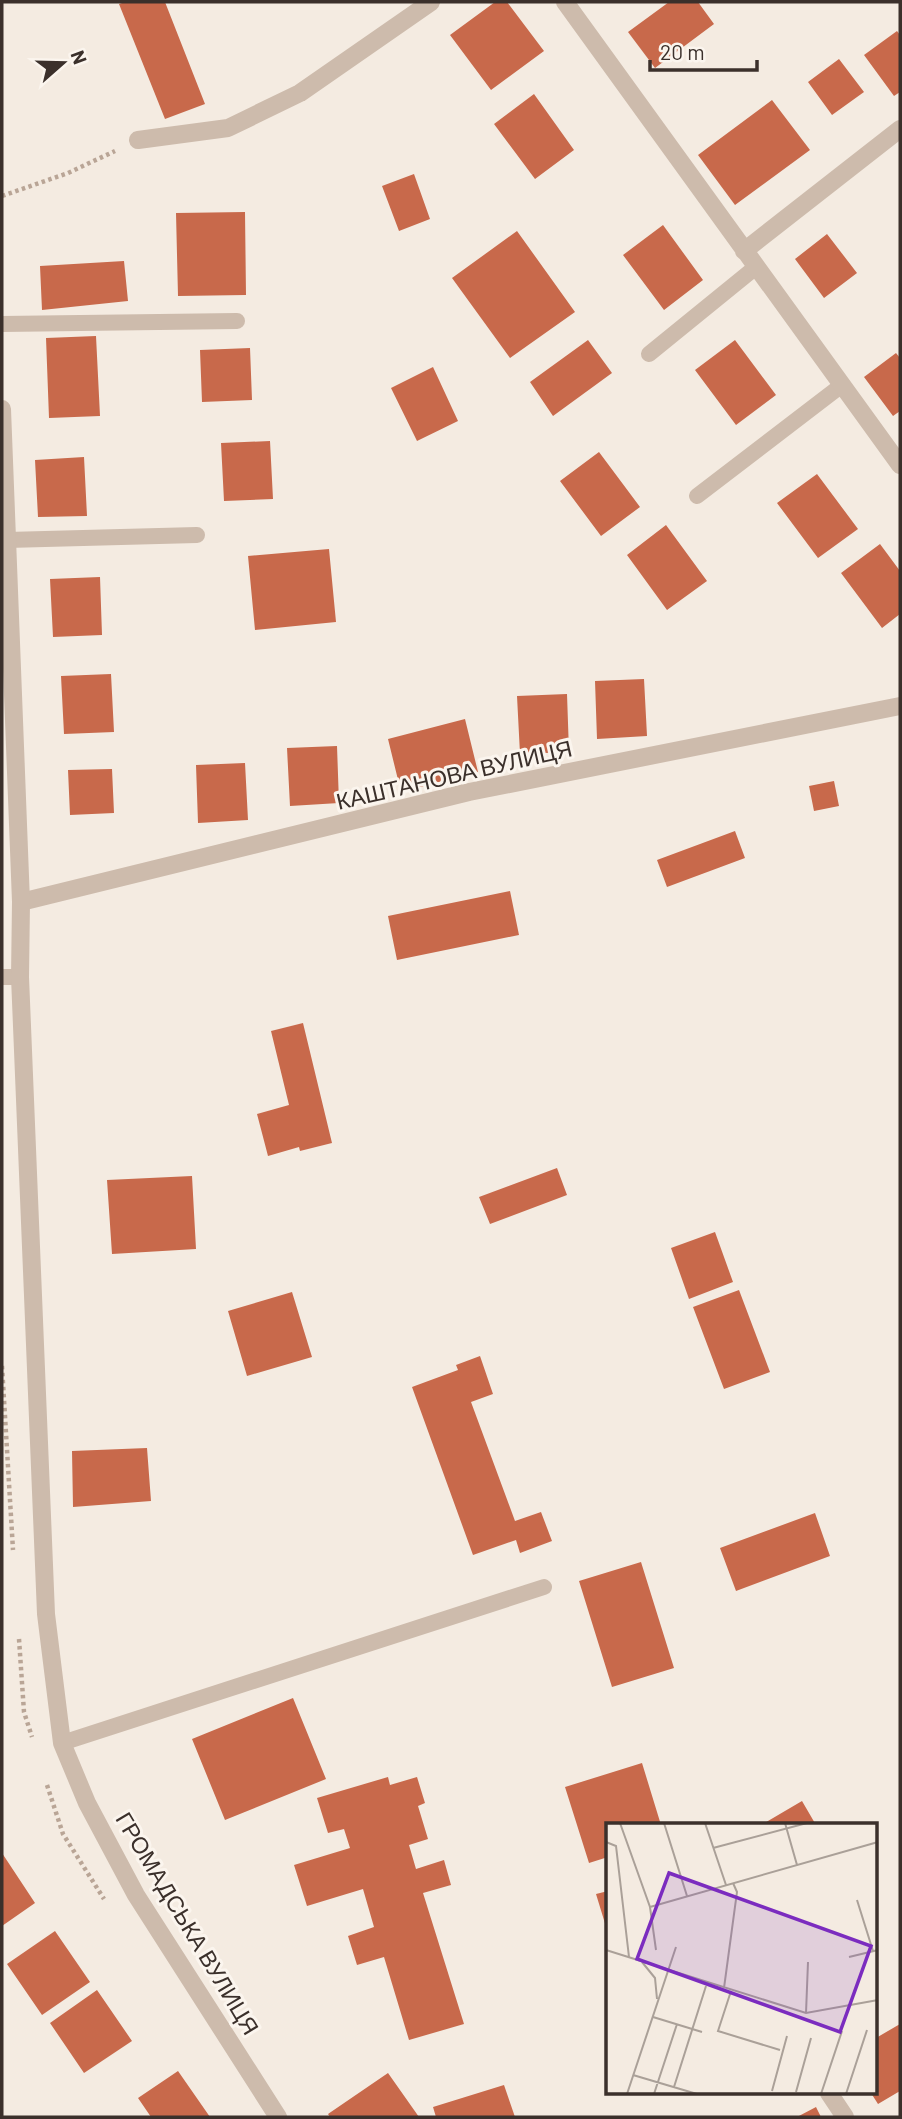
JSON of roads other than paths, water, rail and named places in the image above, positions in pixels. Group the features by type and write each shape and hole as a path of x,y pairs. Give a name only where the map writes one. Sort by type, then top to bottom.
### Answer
{"street":[{"path":"138,140 228,128 300,93 431,2"},
{"path":"565,2 900,465"},
{"path":"744,250 900,130"},
{"name":"ГРОМАДСЬКА ВУЛИЦЯ","path":"2,409 21,902 20,977 46,1614 62,1743 86,1803 136,1895 278,2117"},
{"name":"КАШТАНОВА ВУЛИЦЯ","path":"21,902 469,792 900,706"},
{"path":"829,2094 845,2117"}],"lane":[{"path":"649,354 756,267"},
{"path":"2,324 237,321"},
{"path":"697,496 842,385"},
{"path":"7,540 197,535"},
{"path":"2,977 20,977"},
{"path":"62,1743 544,1587"}]}
